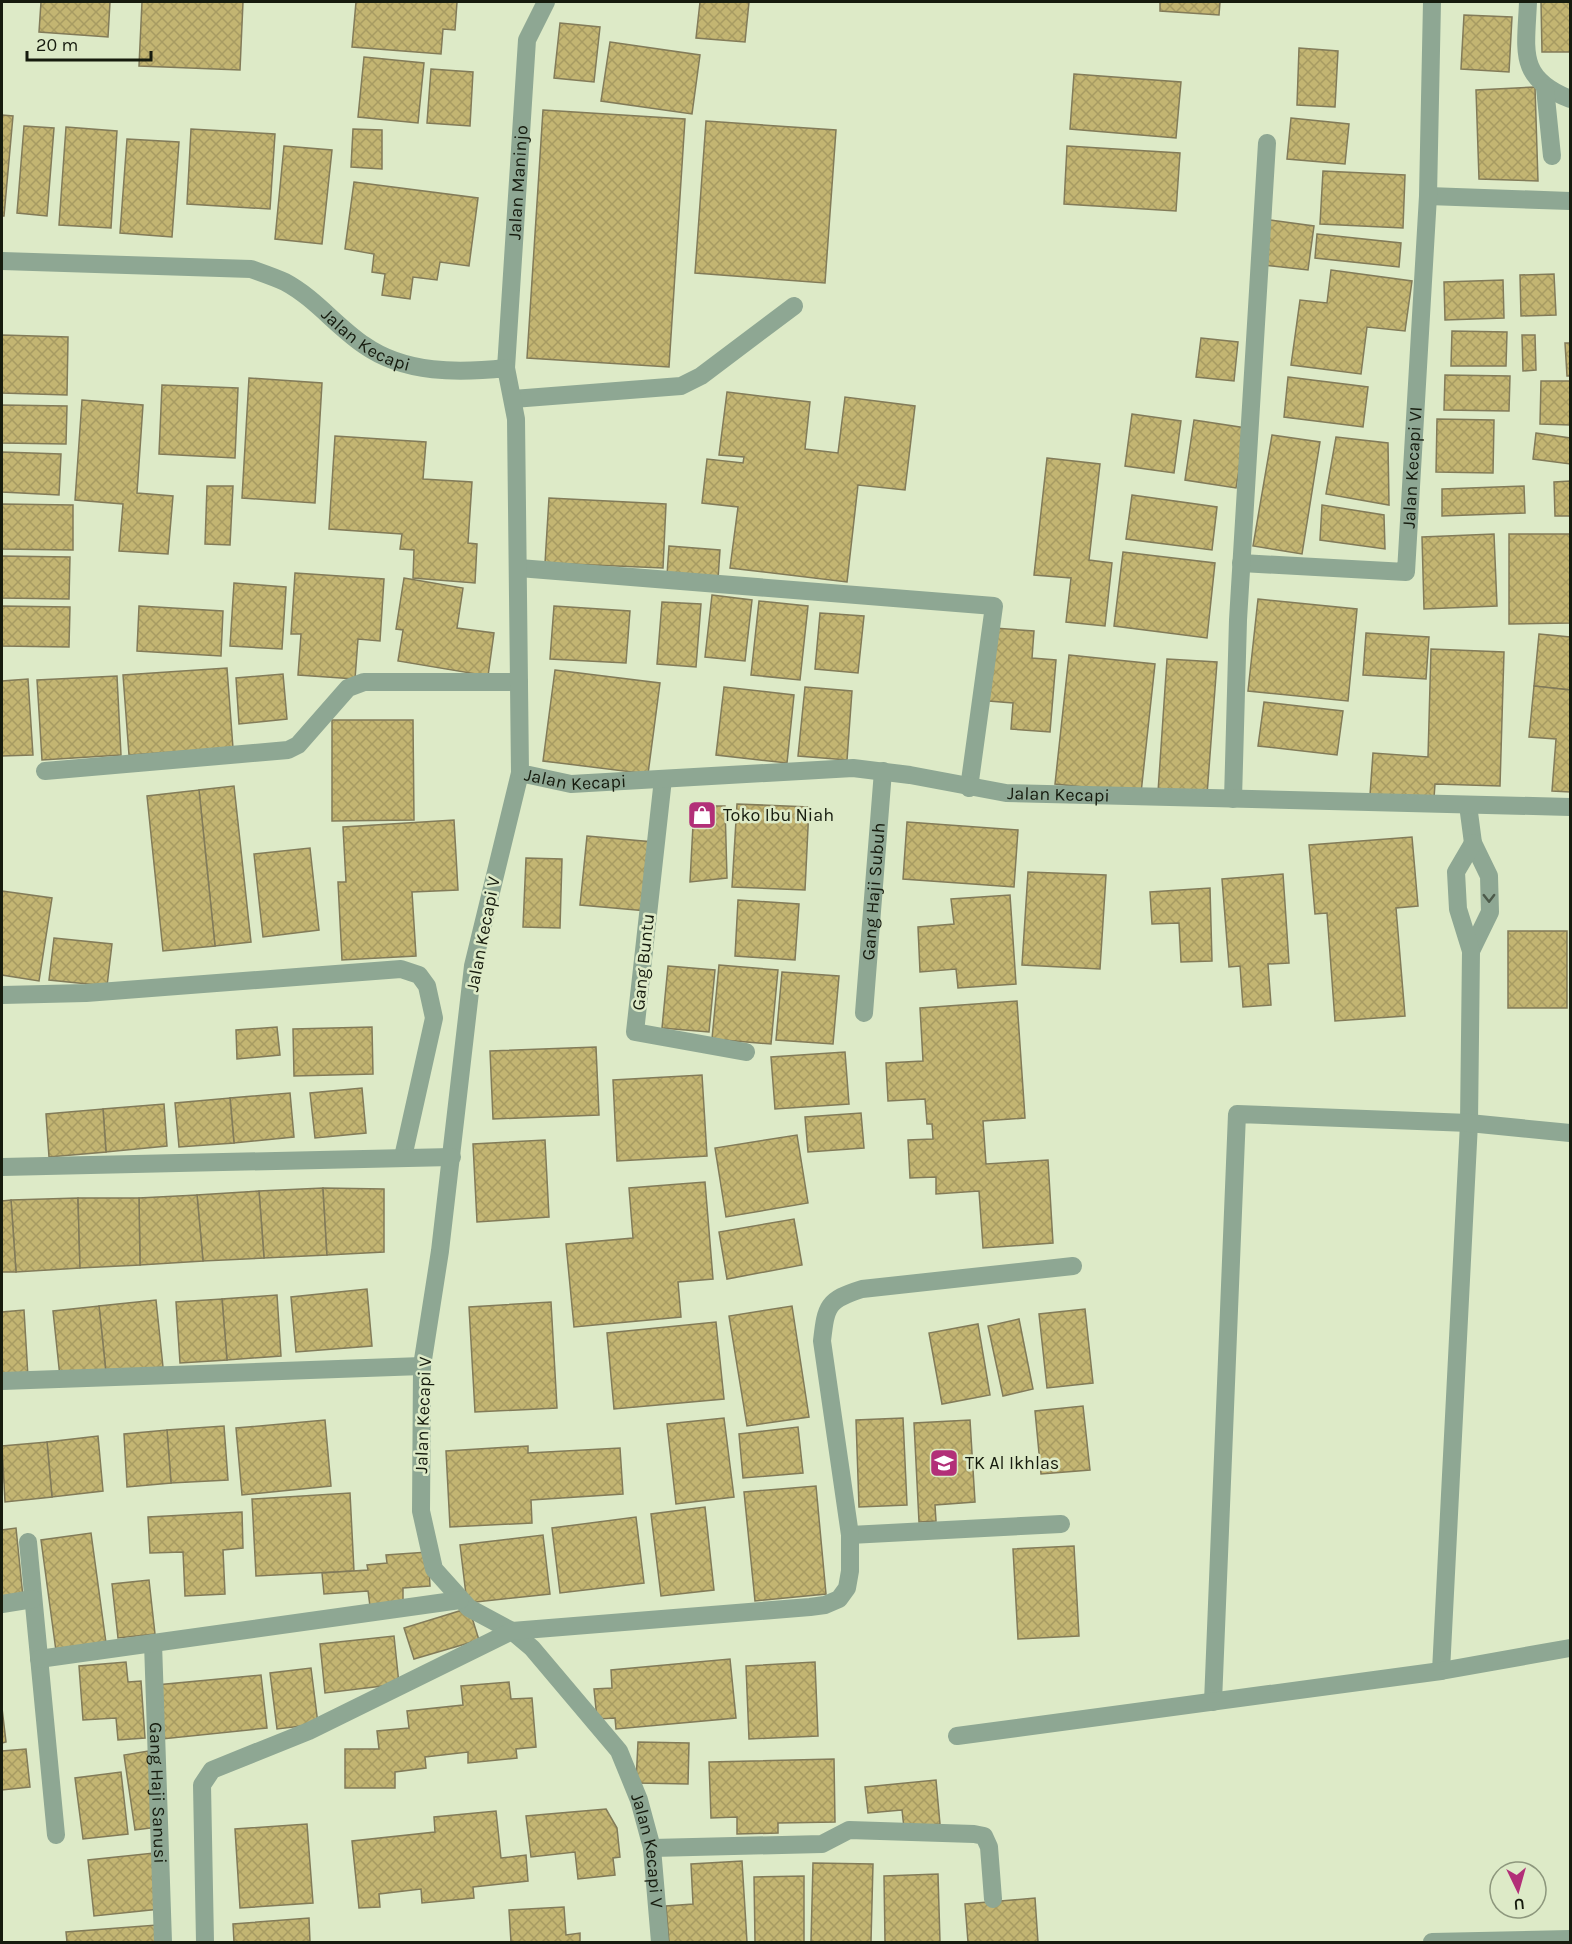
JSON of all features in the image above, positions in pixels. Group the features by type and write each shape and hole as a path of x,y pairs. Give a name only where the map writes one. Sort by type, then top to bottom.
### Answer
{"street":[{"name":"Jalan Maninjo","path":"506,368 527,40 546,2"},
{"name":"Jalan Kecapi VI","path":"1241,563 1406,572 1428,196 1432,2"},
{"path":"1528,2 1526,54 1532,71 1545,88 1570,99"},
{"path":"1545,88 1552,156"},
{"path":"1233,799 1241,563 1267,142"},
{"path":"1428,196 1570,201"},
{"name":"Jalan Kecapi","path":"2,261 250,269 286,282 317,304 365,346 403,363 434,370 469,372 506,368 516,418 520,773 571,784 822,769 884,771 969,788 1021,794 1570,807"},
{"path":"513,399 681,386 702,376 794,306"},
{"path":"519,568 994,606 969,788"},
{"path":"45,771 288,750 298,745 348,688 364,682 519,682"},
{"name":"Gang Haji Subuh","path":"864,1013 884,771"},
{"name":"Jalan Kecapi V","path":"520,773 474,966 452,1157 422,1366 421,1511 426,1542 434,1569 469,1608 512,1631 532,1648 619,1751 639,1800 652,1848 660,1942"},
{"name":"Gang Buntu","path":"663,779 635,1032 746,1052"},
{"path":"1468,805 1473,843 1489,876 1490,912 1471,951"},
{"path":"1441,1671 1469,1123 1471,951 1458,909 1456,872 1473,843"},
{"path":"2,995 86,993 401,969 419,975 427,986 434,1018 403,1158"},
{"path":"1213,1702 1237,1114 1469,1123 1570,1133"},
{"path":"2,1167 452,1157"},
{"path":"205,1942 202,1785 212,1770 309,1731 512,1631 825,1605 839,1599 847,1588 850,1536 822,1341 825,1314 837,1297 862,1289 1074,1266"},
{"path":"2,1381 422,1366"},
{"path":"850,1536 1061,1524"},
{"path":"28,1542 56,1835"},
{"path":"2,1604 33,1599"},
{"path":"39,1659 460,1600"},
{"name":"Gang Haji Sanusi","path":"153,1643 163,1942"},
{"path":"957,1736 1441,1671 1570,1648"},
{"path":"652,1848 822,1844 849,1830 974,1834 984,1836 989,1847 993,1899"},
{"path":"1432,1942 1570,1939"}],"building":[{"path":"41,2 110,2 108,37 39,32"},
{"path":"142,2 243,2 240,70 139,66"},
{"path":"356,2 457,2 455,30 443,29 441,54 352,47"},
{"path":"700,2 749,2 745,42 696,38"},
{"path":"1160,2 1220,2 1219,15 1160,11"},
{"path":"1541,2 1570,2 1570,52 1542,52"},
{"path":"1464,15 1512,17 1509,72 1461,69"},
{"path":"560,23 600,27 594,82 554,78"},
{"path":"610,42 700,55 692,114 601,101"},
{"path":"1299,48 1338,51 1335,107 1297,105"},
{"path":"364,57 424,63 418,123 358,117"},
{"path":"431,69 473,72 470,126 427,123"},
{"path":"1074,74 1181,82 1176,138 1070,129"},
{"path":"1535,87 1538,181 1479,179 1476,90"},
{"path":"543,110 685,119 669,367 527,358"},
{"path":"2,115 13,116 4,216 2,216"},
{"path":"1291,118 1349,124 1345,164 1287,159"},
{"path":"706,121 836,130 825,283 695,273"},
{"path":"24,126 54,128 47,216 17,213"},
{"path":"66,127 117,131 111,228 59,225"},
{"path":"191,129 275,134 270,209 187,204"},
{"path":"353,129 382,130 382,169 351,167"},
{"path":"127,139 179,142 172,237 120,233"},
{"path":"284,146 332,150 322,244 275,239"},
{"path":"1067,146 1180,153 1176,211 1064,204"},
{"path":"1323,171 1405,175 1403,228 1320,224"},
{"path":"354,182 478,198 469,266 440,262 437,280 413,277 410,299 382,295 385,274 372,272 374,254 345,249"},
{"path":"1270,220 1314,226 1308,270 1264,265"},
{"path":"1317,234 1401,243 1399,267 1315,258"},
{"path":"1331,270 1412,281 1405,331 1367,327 1361,374 1291,365 1300,300 1327,303"},
{"path":"1554,274 1556,315 1521,316 1520,275"},
{"path":"1503,280 1504,318 1445,320 1444,282"},
{"path":"1452,331 1507,332 1506,366 1451,366"},
{"path":"2,335 68,337 67,395 2,393"},
{"path":"1522,335 1535,335 1536,370 1523,371"},
{"path":"1201,338 1238,342 1234,381 1196,377"},
{"path":"1565,343 1570,343 1570,376 1567,376"},
{"path":"1445,375 1510,376 1509,411 1444,410"},
{"path":"1288,377 1368,387 1363,427 1284,417"},
{"path":"249,378 322,383 315,503 242,498"},
{"path":"1541,381 1570,381 1570,425 1540,424"},
{"path":"162,385 238,388 235,458 159,454"},
{"path":"727,392 810,402 805,449 838,453 845,397 915,406 905,490 858,485 847,582 730,568 738,507 702,503 707,459 743,463 744,457 719,455"},
{"path":"82,400 143,405 137,493 173,496 168,554 119,551 123,504 75,500"},
{"path":"2,405 67,406 66,444 2,443"},
{"path":"1132,414 1181,421 1174,473 1125,466"},
{"path":"1437,419 1494,420 1493,473 1436,472"},
{"path":"1194,420 1246,428 1236,488 1185,480"},
{"path":"1536,433 1570,438 1570,464 1533,459"},
{"path":"1272,435 1320,442 1302,554 1253,546"},
{"path":"335,436 426,442 423,479 472,482 468,543 477,544 475,583 413,578 414,550 400,549 402,534 329,529"},
{"path":"1336,437 1388,443 1389,505 1326,494"},
{"path":"2,452 61,454 59,495 2,492"},
{"path":"1047,458 1100,464 1089,560 1112,563 1105,626 1066,622 1071,578 1034,575"},
{"path":"1570,481 1570,516 1555,516 1554,482"},
{"path":"207,486 233,486 230,545 205,544"},
{"path":"1524,486 1525,513 1442,516 1442,489"},
{"path":"1132,495 1217,507 1212,550 1126,539"},
{"path":"549,498 666,504 663,568 545,563"},
{"path":"2,504 73,505 73,550 2,549"},
{"path":"1322,505 1384,515 1385,549 1320,540"},
{"path":"1494,534 1497,606 1424,609 1422,537"},
{"path":"1509,534 1570,534 1570,623 1509,624"},
{"path":"669,546 720,550 718,579 667,575"},
{"path":"1123,552 1215,563 1207,638 1114,626"},
{"path":"2,556 70,557 69,599 2,598"},
{"path":"295,573 384,579 380,641 358,639 355,679 298,675 301,634 291,634"},
{"path":"404,578 463,588 457,628 494,633 488,676 398,661 403,630 396,629"},
{"path":"234,583 286,587 282,649 230,646"},
{"path":"712,595 752,600 745,661 705,657"},
{"path":"1258,599 1357,609 1348,701 1248,691"},
{"path":"759,601 808,606 800,680 751,675"},
{"path":"662,602 701,604 696,667 657,664"},
{"path":"2,606 70,607 69,647 2,646"},
{"path":"139,606 223,611 221,656 137,651"},
{"path":"554,606 630,611 626,663 550,659"},
{"path":"820,613 864,616 858,673 815,669"},
{"path":"994,628 1034,631 1032,658 1056,660 1050,732 1011,729 1013,703 989,701"},
{"path":"1366,633 1429,637 1426,679 1363,675"},
{"path":"1539,634 1570,637 1570,690 1534,686"},
{"path":"1431,649 1504,652 1500,786 1435,784 1434,798 1370,795 1373,753 1428,757"},
{"path":"1069,655 1155,664 1141,793 1055,784"},
{"path":"1167,659 1217,662 1207,795 1158,792"},
{"path":"227,668 233,748 129,755 123,675"},
{"path":"555,670 660,683 648,774 543,761"},
{"path":"283,674 287,719 239,724 236,678"},
{"path":"117,676 121,755 42,760 37,680"},
{"path":"28,679 33,755 2,756 2,681"},
{"path":"1534,686 1570,690 1570,792 1552,791 1556,739 1529,737"},
{"path":"724,687 794,695 787,763 716,755"},
{"path":"805,687 852,691 847,760 798,756"},
{"path":"1264,702 1343,711 1337,755 1258,746"},
{"path":"332,720 413,720 414,820 332,821"},
{"path":"234,786 251,942 215,946 199,790"},
{"path":"199,790 215,946 163,951 147,796"},
{"path":"737,804 809,807 805,890 732,887"},
{"path":"694,806 725,806 727,878 690,882"},
{"path":"454,820 458,890 412,892 416,956 342,960 338,882 346,882 343,827"},
{"path":"907,822 1018,830 1014,887 903,879"},
{"path":"587,836 654,842 647,911 580,905"},
{"path":"1412,837 1418,906 1396,908 1405,1016 1335,1021 1327,913 1315,914 1309,845"},
{"path":"310,848 319,930 263,937 254,854"},
{"path":"526,858 562,859 560,928 523,927"},
{"path":"1028,872 1106,875 1100,969 1022,965"},
{"path":"1283,874 1289,963 1268,964 1271,1005 1243,1007 1240,966 1229,967 1222,879"},
{"path":"1210,888 1212,961 1181,962 1179,923 1152,924 1150,892"},
{"path":"2,891 52,898 39,981 2,975"},
{"path":"1010,895 1016,984 958,988 956,969 920,972 918,927 954,924 951,899"},
{"path":"738,900 799,904 795,960 735,956"},
{"path":"1508,931 1567,931 1567,1008 1508,1008"},
{"path":"54,938 112,944 107,986 49,980"},
{"path":"719,965 778,970 771,1044 712,1039"},
{"path":"668,966 715,970 709,1032 662,1028"},
{"path":"782,972 839,976 833,1044 776,1040"},
{"path":"1017,1001 1025,1118 983,1121 986,1164 1048,1160 1053,1243 983,1248 979,1191 936,1194 936,1177 910,1178 908,1140 933,1139 932,1124 927,1124 925,1099 888,1101 886,1063 923,1061 920,1008"},
{"path":"277,1027 280,1055 237,1059 236,1030"},
{"path":"372,1027 373,1074 294,1076 293,1029"},
{"path":"596,1047 599,1115 493,1119 490,1051"},
{"path":"845,1052 849,1104 775,1109 771,1057"},
{"path":"702,1075 707,1156 617,1161 613,1080"},
{"path":"362,1088 366,1133 315,1138 310,1093"},
{"path":"290,1093 294,1137 234,1143 230,1098"},
{"path":"230,1098 234,1143 179,1147 175,1103"},
{"path":"164,1104 167,1146 106,1152 103,1109"},
{"path":"103,1109 106,1152 49,1157 46,1114"},
{"path":"861,1113 864,1148 808,1152 805,1117"},
{"path":"797,1135 808,1203 726,1217 715,1148"},
{"path":"545,1140 549,1217 477,1222 473,1144"},
{"path":"705,1182 713,1279 678,1282 681,1317 574,1327 566,1244 633,1238 629,1188"},
{"path":"323,1188 327,1255 264,1258 259,1191"},
{"path":"323,1188 384,1189 384,1252 327,1255"},
{"path":"259,1191 264,1258 203,1261 197,1195"},
{"path":"197,1195 203,1261 140,1265 139,1198"},
{"path":"78,1198 80,1268 16,1272 11,1200"},
{"path":"78,1198 139,1198 140,1265 80,1268"},
{"path":"11,1200 16,1272 2,1272 2,1201"},
{"path":"794,1219 802,1265 727,1279 719,1232"},
{"path":"367,1289 372,1346 296,1352 291,1297"},
{"path":"277,1295 281,1356 227,1360 222,1299"},
{"path":"222,1299 227,1360 180,1363 176,1302"},
{"path":"156,1300 163,1367 106,1373 99,1306"},
{"path":"551,1302 557,1408 475,1412 469,1307"},
{"path":"99,1306 106,1373 60,1377 53,1311"},
{"path":"792,1306 809,1417 747,1426 729,1316"},
{"path":"1085,1309 1093,1383 1047,1388 1039,1314"},
{"path":"24,1310 28,1377 2,1379 2,1312"},
{"path":"1019,1319 1033,1389 1003,1396 988,1326"},
{"path":"716,1322 724,1399 614,1409 607,1333"},
{"path":"978,1324 990,1395 942,1404 929,1333"},
{"path":"1083,1406 1090,1470 1041,1474 1035,1411"},
{"path":"724,1418 734,1497 676,1504 667,1424"},
{"path":"903,1418 907,1505 859,1507 856,1420"},
{"path":"325,1420 331,1486 242,1495 236,1428"},
{"name":"TK Al Ikhlas","path":"970,1420 975,1502 935,1505 936,1521 919,1522 914,1423"},
{"path":"224,1426 228,1480 171,1483 167,1430"},
{"path":"798,1427 803,1473 743,1478 739,1434"},
{"path":"167,1430 171,1483 127,1487 124,1434"},
{"path":"98,1436 103,1491 52,1497 47,1442"},
{"path":"47,1442 52,1497 5,1502 2,1446"},
{"path":"528,1446 528,1453 620,1448 623,1494 531,1500 532,1523 450,1527 446,1451"},
{"path":"816,1486 826,1594 755,1601 744,1492"},
{"path":"350,1493 354,1571 256,1576 252,1499"},
{"path":"705,1507 714,1590 661,1596 651,1514"},
{"path":"242,1512 243,1548 223,1550 225,1594 185,1596 183,1552 150,1553 148,1517"},
{"path":"636,1517 644,1583 560,1593 552,1528"},
{"path":"16,1528 23,1597 2,1599 2,1530"},
{"path":"91,1533 106,1643 56,1651 41,1540"},
{"path":"543,1535 550,1594 467,1603 460,1545"},
{"path":"1074,1546 1079,1636 1018,1639 1013,1549"},
{"path":"428,1552 430,1586 403,1588 403,1603 370,1606 368,1591 324,1594 322,1573 368,1570 367,1565 387,1563 386,1555"},
{"path":"149,1580 155,1634 118,1638 112,1584"},
{"path":"469,1608 479,1640 414,1659 404,1628"},
{"path":"394,1636 399,1684 325,1693 320,1644"},
{"path":"730,1659 736,1718 616,1729 615,1718 597,1719 594,1689 612,1688 611,1670"},
{"path":"126,1662 128,1682 141,1681 145,1738 118,1740 116,1718 83,1720 79,1666"},
{"path":"815,1662 818,1736 749,1739 746,1666"},
{"path":"311,1668 318,1724 277,1729 270,1673"},
{"path":"261,1675 267,1728 162,1739 156,1685"},
{"path":"509,1682 511,1699 532,1698 536,1747 516,1749 517,1758 468,1763 468,1752 425,1757 426,1768 395,1772 395,1788 345,1788 345,1749 379,1749 377,1731 409,1728 407,1711 463,1705 461,1686"},
{"path":"2,1708 6,1742 2,1743"},
{"path":"638,1742 689,1743 688,1784 636,1783"},
{"path":"26,1749 30,1787 2,1790 2,1751"},
{"path":"148,1751 158,1827 135,1830 124,1755"},
{"path":"834,1759 835,1822 778,1823 778,1833 737,1834 737,1817 711,1818 709,1762"},
{"path":"121,1772 128,1834 83,1839 75,1778"},
{"path":"936,1780 940,1824 904,1828 902,1810 868,1813 865,1787"},
{"path":"606,1809 617,1828 620,1857 613,1858 615,1875 578,1879 575,1852 531,1857 526,1816"},
{"path":"496,1811 501,1858 526,1855 528,1881 473,1887 474,1898 422,1903 421,1889 379,1894 380,1907 359,1908 352,1841 435,1832 434,1817"},
{"path":"307,1824 313,1903 240,1908 235,1829"},
{"path":"154,1853 160,1909 94,1916 88,1860"},
{"path":"742,1861 747,1942 669,1942 666,1906 693,1904 691,1864"},
{"path":"813,1863 873,1864 871,1942 811,1942"},
{"path":"938,1874 940,1942 885,1942 884,1876"},
{"path":"804,1876 804,1942 755,1942 754,1877"},
{"path":"1035,1898 1038,1942 968,1942 965,1904"},
{"path":"564,1907 566,1935 580,1933 580,1942 511,1942 509,1910"},
{"path":"309,1918 310,1942 234,1942 233,1924"},
{"path":"157,1925 158,1942 67,1942 66,1932"}],"place":[{"name":"Toko Ibu Niah","path":"702,815"},
{"name":"TK Al Ikhlas","path":"944,1463"}]}
